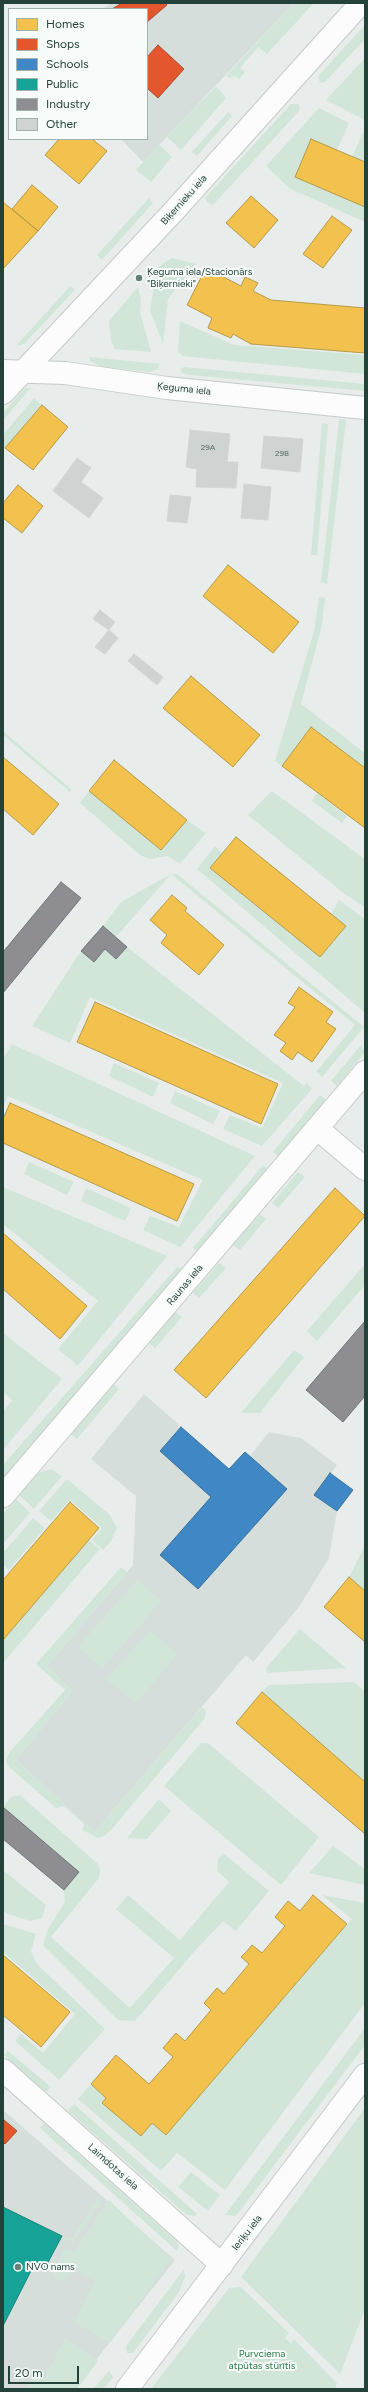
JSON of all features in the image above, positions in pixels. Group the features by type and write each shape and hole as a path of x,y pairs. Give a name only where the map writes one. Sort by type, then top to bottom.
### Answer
{"street":[{"name":"Biķernieku iela","path":"3,393 12,372 173,212 361,3"},
{"name":"Ķeguma iela","path":"12,372 65,373 167,388 365,408"},
{"name":"Raunas iela","path":"3,1496 318,1129 365,1072"},
{"path":"318,1129 365,1169"},
{"name":"Laimdotas iela","path":"3,2070 222,2265"},
{"name":"Ieriķu iela","path":"127,2389 365,2075"}],"shaded area":[{"path":"112,3 294,3 143,162 122,140 148,140 148,8 104,8"},
{"path":"144,1394 229,1469 245,1452 250,1456 269,1432 301,1438 337,1465 315,1495 337,1511 329,1558 299,1607 253,1662 246,1655 95,1832 16,1760 72,1691 47,1666 133,1565 136,1496 91,1459"},
{"path":"3,2110 175,2260 73,2389 3,2389"}],"green space":[{"path":"294,3 314,3 267,54 258,47 240,68 245,72 239,79 235,76 230,78 226,76"},
{"path":"365,25 365,39 325,82 320,83 318,76"},
{"path":"365,58 365,120 326,100"},
{"path":"216,86 226,98 181,150 167,137"},
{"path":"291,104 299,104 300,110 213,205 208,203 205,198"},
{"path":"319,108 349,123 337,150 365,207 365,222 289,188 266,166"},
{"path":"228,112 232,116 197,156 192,152"},
{"path":"363,132 365,132 365,162 352,157"},
{"path":"159,144 172,157 151,182 136,170"},
{"path":"149,198 153,203 102,260 97,255"},
{"path":"172,258 196,264 168,299 163,344 150,310 158,267"},
{"path":"70,286 75,290 24,344 16,346"},
{"path":"138,287 141,300 140,312 151,352 115,349 111,341 109,321"},
{"path":"180,321 234,345 365,355 365,374 182,356 178,351"},
{"path":"90,357 160,364 157,369 150,372 102,367 90,361"},
{"path":"184,367 365,384 365,391 190,375 182,373 180,369"},
{"path":"25,388 31,388 3,420 3,413"},
{"path":"34,398 41,405 3,450 3,435"},
{"path":"339,419 346,420 327,584 321,582"},
{"path":"322,423 328,424 317,555 311,555"},
{"path":"319,597 325,598 322,625 301,704 365,753 365,768 311,727 282,766 275,761 314,631"},
{"path":"3,731 72,790 70,792 3,735"},
{"path":"89,791 161,850 187,820 206,833 180,864 168,856 150,859 140,855 80,803"},
{"path":"272,791 365,859 365,907 346,895 248,815"},
{"path":"317,793 347,816 342,823 312,801"},
{"path":"215,846 222,853 210,868 320,957 346,926 331,914 339,900 365,919 365,1013 197,869"},
{"path":"171,874 177,874 364,1027 322,1077 316,1072 355,1025"},
{"path":"171,874 116,937 103,926 121,902"},
{"path":"127,947 304,1086 307,1083 312,1089 262,1146 223,1129 230,1115 262,1128 283,1083 90,997 70,1043 32,1026 81,951 94,962 105,949 116,959"},
{"path":"12,1044 255,1156 180,1247 143,1230 150,1216 179,1227 203,1180 8,1096 3,1106 3,1059"},
{"path":"361,1045 365,1052 337,1086 331,1081"},
{"path":"114,1063 159,1083 153,1097 109,1076"},
{"path":"175,1091 220,1111 213,1124 170,1103"},
{"path":"320,1095 326,1100 279,1157 273,1152"},
{"path":"29,1162 74,1182 67,1195 24,1174"},
{"path":"263,1165 270,1171 199,1253 193,1248"},
{"path":"298,1172 305,1177 278,1208 272,1203"},
{"path":"3,1187 167,1256 78,1366 58,1349 98,1301 3,1224"},
{"path":"86,1188 131,1208 125,1221 81,1201"},
{"path":"260,1214 266,1219 240,1250 233,1245"},
{"path":"219,1263 226,1268 199,1298 193,1293"},
{"path":"365,1264 365,1285 317,1341 307,1331"},
{"path":"177,1267 187,1271 3,1479 3,1465"},
{"path":"175,1312 182,1317 155,1348 149,1343"},
{"path":"3,1333 62,1379 3,1450 3,1412 12,1400 3,1391"},
{"path":"294,1350 304,1357 260,1413 241,1413"},
{"path":"113,1384 119,1389 77,1439 71,1434"},
{"path":"51,1469 62,1476 34,1509 19,1495 38,1473"},
{"path":"67,1479 110,1515 117,1528 111,1541 103,1550 92,1540 102,1528 70,1500 51,1521 39,1511"},
{"path":"16,1499 30,1513 3,1544 3,1514"},
{"path":"33,1518 45,1528 9,1570 3,1565 3,1553"},
{"path":"89,1540 100,1549 3,1663 3,1640"},
{"path":"365,1545 365,1591 349,1577"},
{"path":"121,1567 127,1572 47,1666 72,1691 16,1760 95,1832 202,1707 206,1711 205,1718 111,1830 104,1836 98,1838 82,1830 84,1824 64,1806 56,1808 9,1767 6,1761 9,1753 65,1690 36,1664"},
{"path":"137,1580 161,1601 102,1669 78,1647"},
{"path":"300,1629 346,1668 267,1673 266,1668"},
{"path":"150,1630 178,1654 136,1703 106,1679"},
{"path":"354,1682 365,1691 365,1782 262,1692 269,1685"},
{"path":"201,1743 208,1743 319,1837 281,1885 164,1786"},
{"path":"20,1795 98,1864 100,1870 99,1878 51,1937 130,2008 174,1958 116,1909 128,1895 180,1940 229,1882 217,1871 218,1859 223,1853 269,1891 236,1931 223,1921 194,1952 135,2021 118,2020 43,1945 48,1929 65,1902 64,1890 79,1872 3,1807 11,1797"},
{"path":"159,1799 171,1811 147,1839 127,1838"},
{"path":"333,1846 365,1869 365,1885 309,1873"},
{"path":"3,1870 46,1905 42,1918 30,1921 8,1914 3,1910"},
{"path":"322,1895 365,1903 365,2003 225,2190 177,2153 161,2171 78,2099 91,2084 106,2098 102,2103 141,2136 152,2123 166,2135 352,1919"},
{"path":"3,1924 36,1934 31,1952 37,1964 105,2029 59,2080 15,2041 21,2034 43,2053 75,2014 3,1952"},
{"path":"365,2028 365,2045 236,2216 225,2215"},
{"path":"8,2051 51,2087 46,2092 4,2055"},
{"path":"74,2104 197,2214 195,2216 187,2215 68,2111"},
{"path":"365,2108 365,2309 340,2374 241,2277"},
{"path":"44,2123 177,2242 179,2247 177,2251 40,2128"},
{"path":"191,2172 220,2195 208,2211 178,2187"},
{"path":"97,2199 101,2202 73,2242 60,2238 62,2236 71,2240"},
{"path":"109,2200 171,2259 110,2343 74,2322 95,2281 73,2269 65,2283 52,2276 65,2248 74,2252"},
{"path":"184,2269 185,2277 179,2292 133,2353 127,2353 126,2346"},
{"name":"Purvciema atpūtas stūrītis","path":"241,2287 289,2333 285,2338 291,2343 294,2339 337,2383 335,2389 151,2389 229,2288"},
{"path":"65,2338 98,2361 77,2389 27,2389 34,2376 44,2380"},
{"path":"109,2371 113,2377 104,2389 93,2389"}],"building: Homes":[{"path":"311,139 365,162 365,207 295,177"},
{"path":"58,140 93,140 107,151 79,184 45,155"},
{"path":"32,185 58,207 38,231 12,209"},
{"path":"251,196 278,220 254,248 226,223"},
{"path":"3,202 38,231 3,269"},
{"path":"332,216 352,230 323,268 303,254"},
{"path":"206,268 241,286 245,277 258,283 253,291 271,300 365,308 365,353 251,344 233,334 231,338 208,328 212,318 187,305"},
{"path":"42,405 68,427 33,470 5,448"},
{"path":"18,485 43,506 22,533 3,518 3,503"},
{"path":"228,565 299,622 273,653 203,596"},
{"path":"191,676 260,735 233,767 163,708"},
{"path":"311,727 365,768 365,828 282,766"},
{"path":"3,757 59,804 33,835 3,809"},
{"path":"114,760 187,820 161,850 89,791"},
{"path":"236,837 346,926 320,957 210,868"},
{"path":"172,895 187,908 185,911 224,945 199,975 161,943 167,935 150,920"},
{"path":"299,987 333,1012 326,1022 336,1029 312,1062 298,1052 292,1060 280,1051 286,1043 274,1035 295,1007 288,1003"},
{"path":"95,1002 278,1084 261,1124 77,1042"},
{"path":"10,1103 194,1184 177,1221 3,1143 3,1119"},
{"path":"335,1188 365,1216 206,1398 174,1370"},
{"path":"3,1233 87,1306 60,1339 3,1289"},
{"path":"70,1502 99,1528 3,1640 3,1580"},
{"path":"349,1577 365,1591 365,1642 324,1607"},
{"path":"262,1692 365,1782 365,1834 236,1723"},
{"path":"313,1895 347,1924 166,2135 152,2123 141,2136 102,2103 106,2098 91,2084 116,2055 149,2084 173,2057 163,2048 176,2033 185,2041 211,2010 204,2003 217,1988 224,1994 249,1964 241,1957 252,1945 262,1953 285,1926 275,1917 288,1901 300,1911"},
{"path":"3,1955 70,2012 41,2047 3,2015"}],"building: Shops":[{"path":"122,3 165,3 167,5 148,21 148,8 114,8"},
{"path":"158,45 184,69 158,98 148,89 148,56"},
{"path":"4,2120 17,2131 5,2144 3,2142"}],"building: Schools":[{"path":"181,1427 229,1469 245,1452 287,1489 198,1589 160,1555 211,1497 160,1451"},
{"path":"330,1473 353,1490 337,1511 314,1495"}],"building: Public":[{"name":"NVO nams","path":"3,2207 62,2236 45,2268 35,2263 3,2326"}],"building: Industry":[{"path":"61,882 81,898 3,993 3,952"},
{"path":"103,926 127,947 116,959 105,949 94,962 81,951"},
{"path":"365,1321 365,1396 343,1422 306,1390"},
{"path":"3,1807 79,1872 64,1890 3,1839"}],"building: Other":[{"path":"190,430 230,434 227,462 238,462 236,488 196,487 197,469 186,467"},
{"path":"264,436 303,439 300,472 261,468"},
{"path":"77,458 91,468 81,482 103,498 89,518 53,491"},
{"path":"244,484 271,487 268,520 241,518"},
{"path":"170,495 191,497 187,523 167,521"},
{"path":"100,610 115,622 109,630 93,619"},
{"path":"109,630 118,638 105,654 95,647"},
{"path":"134,654 163,677 157,685 128,661"}],"place":[{"name":"Ķeguma iela/Stacionārs \"Biķernieki\"","path":"139,278"},
{"name":"NVO nams","path":"18,2267"}]}
